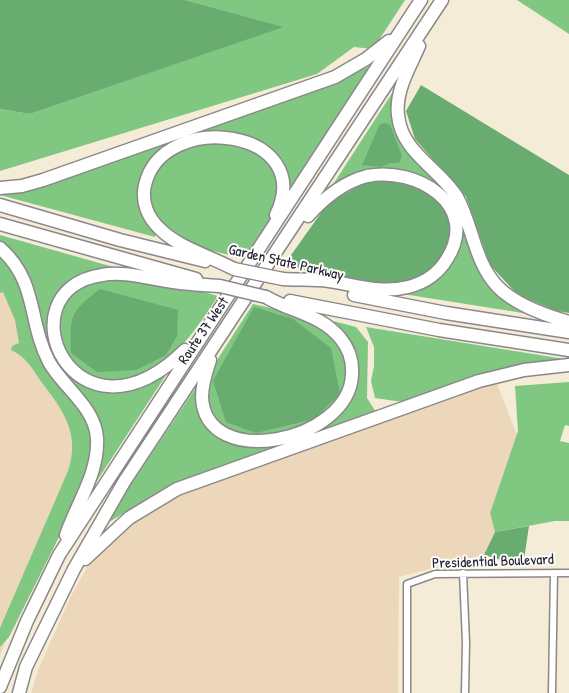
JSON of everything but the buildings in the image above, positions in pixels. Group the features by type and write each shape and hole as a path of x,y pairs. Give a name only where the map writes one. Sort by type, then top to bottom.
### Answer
{"highway":[{"name":"Route 37 West","path":"19,693 30,660 74,569 124,482 442,0"},
{"name":"Route 37 West","path":"0,687 27,621 59,555 418,5"},
{"path":"0,188 22,186 43,180 335,77 384,47 418,5"},
{"path":"429,19 400,94 398,112 402,133 411,146 457,198 482,263 496,284 524,305 569,322"},
{"path":"234,269 181,244 163,232 152,220 146,207 144,189 151,171 164,156 187,142 213,137 248,142 266,151 276,163 280,173 282,196 262,244"},
{"path":"283,279 328,281 375,290 408,287 425,281 440,269 451,253 455,229 450,207 433,188 412,178 385,174 362,178 342,187 291,230"},
{"name":"Garden State Parkway","path":"0,205 120,240 234,269 384,301 569,332"},
{"path":"0,224 220,286 266,297 438,330 569,350"},
{"path":"0,248 24,279 50,363 87,411 97,435 96,460 91,476 71,519 59,555"},
{"path":"204,331 171,363 157,373 132,383 109,385 84,380 67,367 55,350 52,327 55,310 61,298 74,285 95,276 116,274 220,286"},
{"path":"214,345 203,383 203,403 211,421 228,436 243,441 254,441 294,435 315,427 338,410 348,396 352,377 350,356 345,344 330,329 313,317 266,297"},
{"path":"74,569 107,537 138,512 189,484 480,381 534,368 569,365"}],"street":[{"path":"463,573 466,693"},
{"path":"552,693 554,573"},
{"name":"Presidential Boulevard","path":"406,693 407,584 435,574 569,573"}],"shaded area":[{"path":"0,278 86,435 0,656"},
{"path":"496,381 517,435 490,513 495,532 484,555 399,577 398,693 31,693 38,670 70,598 90,562 113,535 170,497"}],"green space":[{"path":"0,0 185,0 284,27 30,114 0,109"},
{"path":"185,0 405,0 373,49 354,47 317,74 0,171 0,109 30,114 283,27"},
{"path":"517,0 569,0 569,34"},
{"path":"370,66 287,197 275,154 256,140 238,134 206,133 145,171 156,233 155,237 0,195 0,192 336,82"},
{"path":"398,84 394,114 451,196 478,263 529,314 403,294 412,289 459,240 438,186 424,177 405,171 332,186"},
{"path":"421,85 569,175 569,313 557,311 518,295 490,265 466,197 415,139 406,111"},
{"path":"386,123 390,125 402,156 399,163 390,163 381,167 362,165 380,124"},
{"path":"208,142 246,146 273,167 280,188 272,217 245,259 197,247 172,235 152,210 149,191 158,169 176,152"},
{"path":"391,179 414,183 426,189 441,204 446,213 450,234 449,244 439,263 431,270 412,280 383,284 348,280 284,265 328,203 368,181"},
{"path":"0,235 124,270 96,272 75,280 51,311 48,327 51,347 62,368 83,383 152,380 168,372 89,493 101,442 56,364 0,243"},
{"path":"0,254 15,271 41,352 86,416 92,429 91,465 61,533 9,637 0,647 0,628 68,471 72,445 71,433 67,422 55,401 28,363 11,350 12,346 19,343 15,320 3,292 0,293"},
{"path":"115,278 183,286 218,296 186,341 159,366 143,374 126,379 107,380 95,378 77,371 56,334 61,308 79,287"},
{"path":"100,289 178,310 177,336 166,355 136,370 97,372 71,353 71,330 74,316 82,304"},
{"path":"253,304 284,311 319,325 340,344 348,369 339,402 307,425 274,435 245,436 233,433 214,418 207,403 210,371"},
{"path":"254,307 293,319 331,348 340,394 314,419 256,433 226,422 213,381"},
{"path":"333,321 356,327 368,342 367,398 376,412 163,490 109,522 122,498 199,383 199,405 237,444 330,422 347,404 355,384 356,374 352,351 347,339"},
{"path":"366,327 564,360 403,402 375,398 371,381 374,366 374,347"},
{"path":"569,382 569,426 565,425 560,441 569,443 569,521 555,521 495,532 490,513 518,431 515,386"},
{"path":"529,526 523,566 484,555 495,532"}]}
